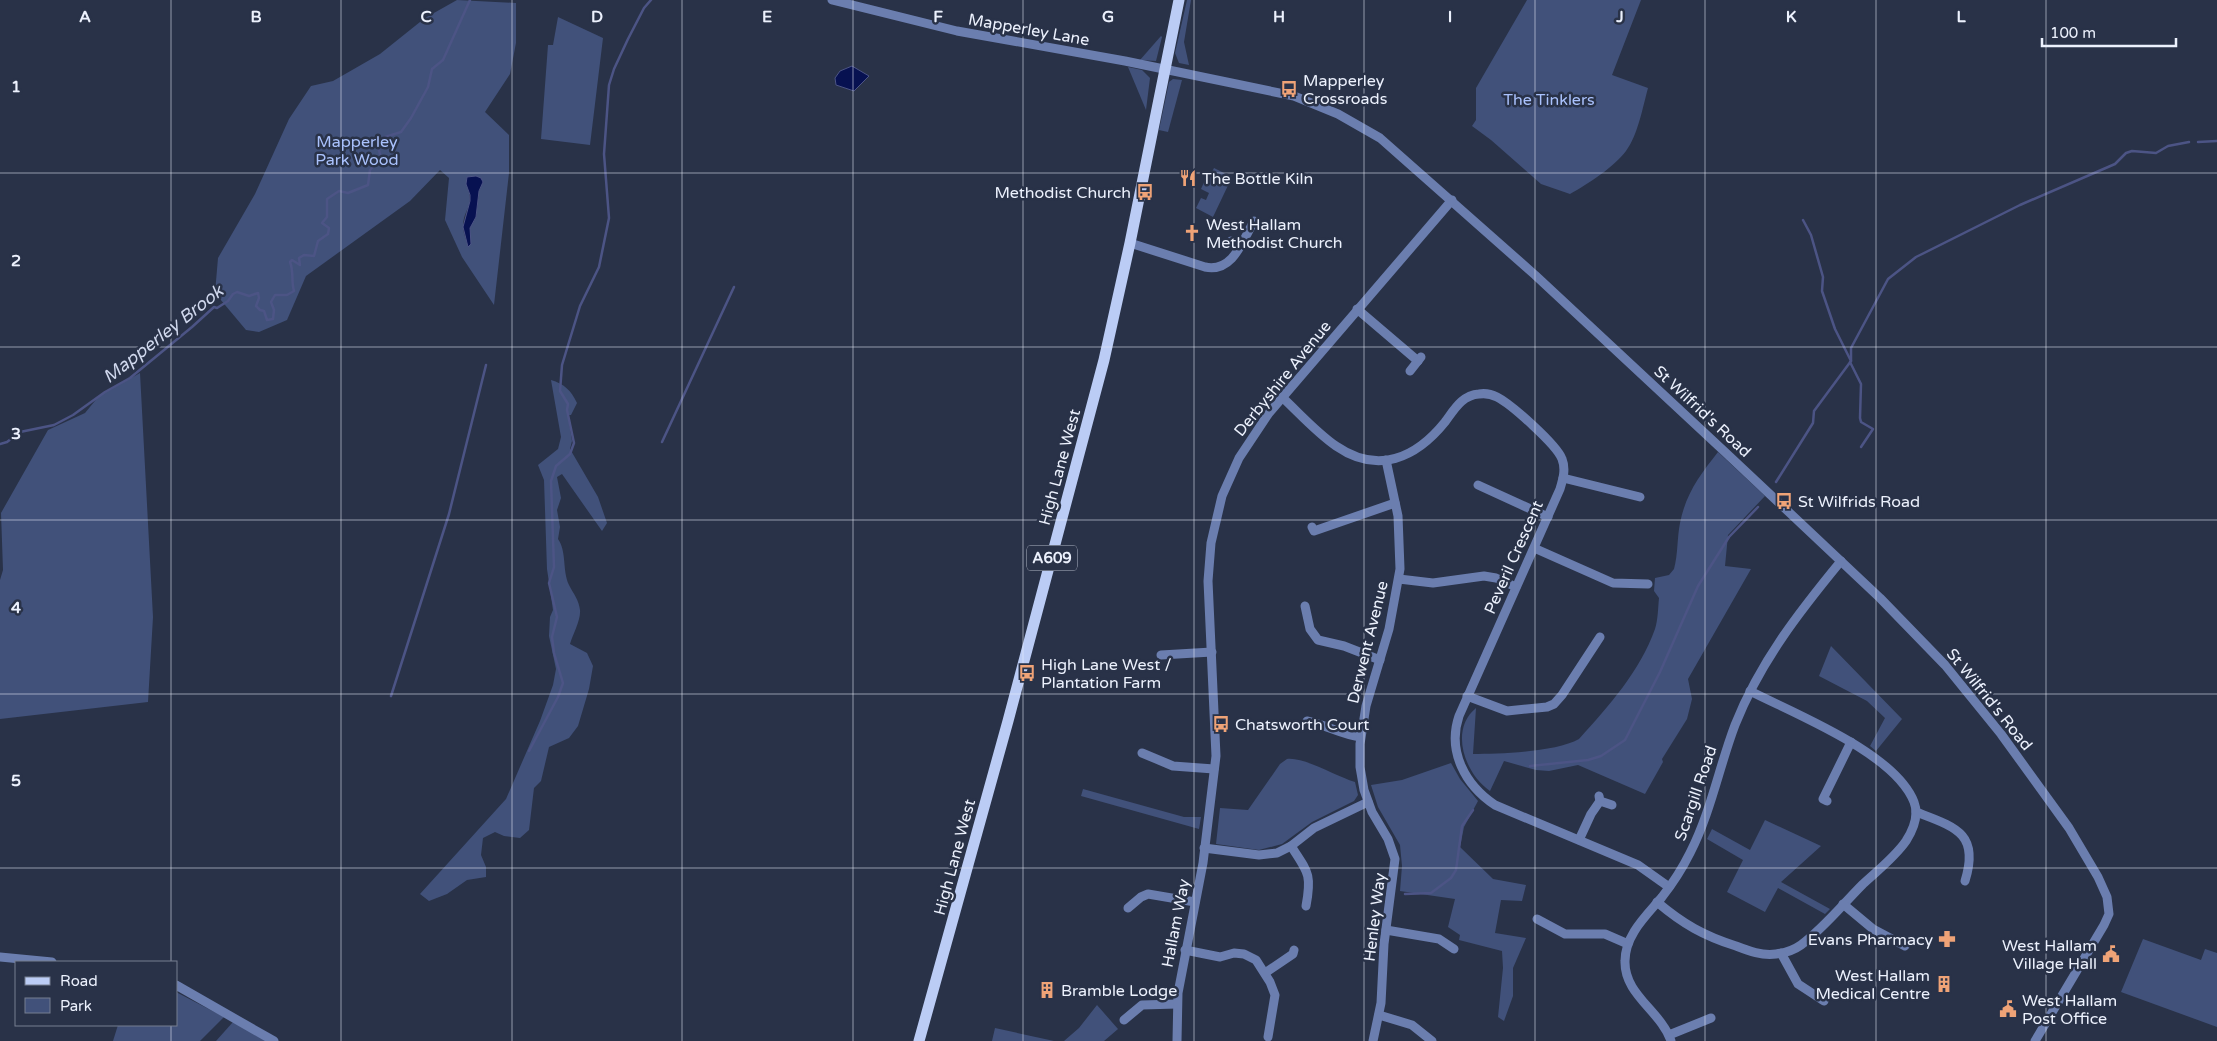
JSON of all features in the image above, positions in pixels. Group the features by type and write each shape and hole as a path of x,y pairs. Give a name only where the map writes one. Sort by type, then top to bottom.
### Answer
{"main road":[{"name":"A609","path":"1163,69 1178,0"},
{"name":"High Lane West","path":"919,1041 1076,470 1130,243 1163,69"}],"street":[{"name":"Mapperley Lane","path":"832,0 958,31 1163,69"},
{"name":"St Wilfrid's Road","path":"1163,69 1269,90 1323,107 1360,124 1380,138 1535,275 1880,598 1945,665 2001,734 2069,828 2094,869 2107,897 2109,914 2035,1041"},
{"name":"Derbyshire Avenue","path":"1204,848 1216,741 1208,581 1211,543 1216,517 1226,484 1239,458 1258,428 1452,200"},
{"path":"1130,243 1210,268 1220,267 1228,264 1254,221"},
{"path":"1231,241 1240,246"},
{"path":"1357,310 1420,359 1410,372"},
{"path":"1283,398 1341,449 1364,458 1386,460 1403,456 1420,448 1431,438 1463,400 1474,394 1486,394 1502,400 1555,447 1563,461 1563,478 1640,497"},
{"name":"Derwent Avenue","path":"1368,802 1360,767 1360,737 1366,706 1389,629 1399,579 1401,544 1386,460"},
{"name":"Peveril Crescent","path":"1563,478 1548,517 1467,696 1457,723 1455,745 1460,765 1471,782 1495,805 1638,865 1669,887"},
{"path":"1478,485 1487,494 1548,517"},
{"path":"1312,527 1314,531 1395,503"},
{"path":"1534,548 1610,582 1631,579 1648,584"},
{"name":"Scargill Road","path":"1711,1018 1700,1027 1670,1038 1662,1023 1636,994 1628,981 1625,961 1628,944 1642,920 1682,868 1704,824 1731,735 1766,660 1791,622 1841,561"},
{"path":"1399,579 1432,583 1484,576 1496,578 1516,587"},
{"path":"1305,606 1308,626 1318,640 1344,646 1380,660"},
{"path":"1467,696 1507,711 1547,707 1562,695 1595,653 1600,637"},
{"path":"1161,655 1212,652"},
{"path":"1181,654 1181,664"},
{"path":"1657,902 1687,926 1709,937 1757,954 1781,953 1792,950 1804,942 1904,844 1915,820 1916,812 1912,797 1896,777 1870,755 1851,742 1750,691"},
{"path":"1307,721 1324,725 1342,734 1360,737"},
{"path":"1827,801 1823,799 1851,742"},
{"path":"1142,753 1173,766 1214,769"},
{"path":"1579,840 1599,798 1612,805"},
{"path":"1204,848 1259,855 1277,853 1291,846 1308,832 1368,802"},
{"name":"Henley Way","path":"1368,802 1388,838 1395,859 1386,930 1379,1015 1373,1041"},
{"path":"1916,812 1949,826 1964,838 1971,858 1965,881"},
{"path":"1291,846 1308,872 1309,888 1306,906"},
{"name":"Hallam Way","path":"1177,1041 1177,1004 1204,848"},
{"path":"1128,908 1135,897 1152,894 1195,902"},
{"path":"1844,904 1869,926 1897,937 1905,946"},
{"path":"1537,919 1550,932 1571,935 1605,934 1628,944"},
{"path":"1386,930 1449,940 1454,949"},
{"path":"1185,950 1220,957 1234,953 1252,957 1265,973 1275,995 1268,1037"},
{"path":"1265,973 1293,954 1294,950"},
{"path":"1781,953 1795,980 1802,988 1821,996"},
{"path":"0,957 42,961"},
{"path":"178,986 274,1041"},
{"path":"1124,1020 1142,1005 1177,1004"},
{"path":"1379,1015 1412,1026 1432,1041"}],"green space":[{"name":"Mapperley Park Wood","path":"457,0 516,3 516,43 510,74 485,112 509,135 509,173 494,305 462,257 445,220 449,178 440,170 410,201 306,276 287,320 259,332 246,330 215,293 218,258 255,194 289,119 311,86 333,81 380,54 425,18","holes":["483,182 479,191 476,217 470,228 468,247 463,227 470,198 466,184"]},
{"path":"1187,0 1191,0 1184,42 1189,65 1179,63 1175,53"},
{"name":"The Tinklers","path":"1527,0 1641,0 1612,75 1648,88 1637,129 1626,151 1615,163 1570,194 1541,184 1491,140 1472,126 1476,120 1476,88"},
{"path":"558,17 603,38 590,145 541,139 548,45 553,45"},
{"path":"1161,36 1156,61 1140,60"},
{"path":"1128,67 1142,70 1150,78 1146,110"},
{"path":"1173,79 1182,80 1168,132 1159,130 1169,82"},
{"path":"1214,168 1232,177 1213,217 1196,208 1201,198 1206,200 1209,193 1201,189 1209,171 1212,172"},
{"path":"140,373 153,617 148,702 0,719 0,580 3,570 1,513 48,430 85,413 99,396"},
{"path":"551,380 567,388 577,403 571,415 568,415 572,441 570,449 598,497 607,523 602,531 562,474 557,477 561,498 557,510 560,527 558,539 563,550 567,579 580,610 578,623 570,644 587,653 593,666 589,689 578,726 569,738 549,747 541,781 534,788 529,830 520,838 504,836 495,832 483,838 481,855 486,867 486,877 467,880 447,894 429,901 420,894 506,799 540,721 553,685 556,669 549,636 550,617 553,610 547,569 544,480 538,465 558,449 561,437"},
{"path":"1718,452 1765,496 1728,535 1725,566 1751,569 1688,679 1692,699 1687,719 1662,759 1663,762 1645,794 1578,765 1549,771 1536,770 1504,761 1490,791 1473,774 1467,763 1462,739 1463,728 1468,717 1476,708 1473,754 1512,753 1557,747 1579,739 1623,687 1649,644 1658,614 1659,598 1654,591 1655,578 1669,575 1674,569 1680,523 1686,502 1700,477"},
{"path":"1831,646 1902,719 1876,751 1870,746 1885,718 1867,701 1819,676"},
{"path":"1287,759 1311,764 1355,782 1358,795 1354,801 1312,822 1282,844 1259,850 1216,844 1220,808 1248,810 1280,764"},
{"path":"1451,763 1460,779 1478,801 1464,827 1460,847 1493,879 1526,885 1522,901 1501,900 1495,933 1526,938 1513,968 1513,996 1504,1021 1498,1017 1503,968 1502,951 1459,940 1460,935 1448,927 1455,899 1400,891 1402,866 1400,845 1378,807 1371,785 1402,780"},
{"path":"1083,789 1184,817 1201,817 1199,829 1081,796"},
{"path":"1765,820 1821,846 1781,882 1830,909 1825,914 1778,888 1765,912 1727,892 1743,860 1707,839 1712,829 1750,850"},
{"path":"2143,939 2201,960 2205,949 2217,953 2217,1027 2121,992"},
{"path":"178,993 224,1017 200,1041 113,1041 118,1026 178,1026"},
{"path":"1097,1005 1118,1029 1104,1041 1064,1041 1079,1028"},
{"path":"233,1022 269,1041 216,1041"},
{"path":"995,1028 1054,1041 992,1041"}],"shaded area":[{"path":"852,66 869,76 854,91 836,85 835,78 840,71"},
{"path":"476,176 481,178 483,182 479,191 476,217 470,228 471,244 468,247 463,227 470,201 466,184 467,177"}],"waterway":[{"name":"Mapperley Brook","path":"0,444 7,442 20,432 54,425 73,415 105,392 130,378 214,307 217,308 228,301 237,292 249,296 258,293 259,298 256,306 264,311 267,320 273,319 274,310 271,302 275,295 287,295 294,291 290,262 292,260 300,265 299,258 304,255 314,256 318,241 328,234 329,228 322,223 327,217 327,199 339,191 348,193 368,185 370,170 381,158 377,143 385,137 401,132 411,118 428,87 432,69 443,60 470,0"},
{"path":"529,751 558,697 563,683 554,653 552,637 557,617 549,583 554,567 551,481 556,466 570,454 574,443 567,410 568,404 560,391 562,365 580,306 599,267 609,218 604,154 609,85 628,39 644,8 651,0"},
{"path":"2198,142 2217,141"},
{"path":"1776,482 1813,423 1814,411 1851,361 1851,348 1888,279 1916,257 2020,205 2115,164 2126,153 2132,151 2156,153 2168,146 2189,142"},
{"path":"1803,220 1811,235 1823,277 1822,291 1835,329 1851,361"},
{"path":"662,442 734,287"},
{"path":"1850,362 1861,384 1861,422 1873,429 1861,447"},
{"path":"391,696 449,514 486,365"},
{"path":"1530,766 1588,760 1601,756 1625,740 1660,672 1698,586 1729,537 1758,507"},
{"path":"1405,894 1431,893 1451,878 1456,870 1462,826 1473,810"}],"place":[{"name":"Mapperley Crossroads","path":"1289,89"},
{"name":"The Bottle Kiln","path":"1188,178"},
{"name":"Methodist Church","path":"1145,192"},
{"name":"West Hallam Methodist Church","path":"1192,233"},
{"name":"St Wilfrids Road","path":"1784,501"},
{"name":"High Lane West / Plantation Farm","path":"1027,673"},
{"name":"Chatsworth Court","path":"1221,724"},
{"name":"Evans Pharmacy","path":"1947,939"},
{"name":"West Hallam Village Hall","path":"2111,954"},
{"name":"West Hallam Medical Centre","path":"1944,984"},
{"name":"Bramble Lodge","path":"1047,990"},
{"name":"West Hallam Post Office","path":"2008,1009"}]}
